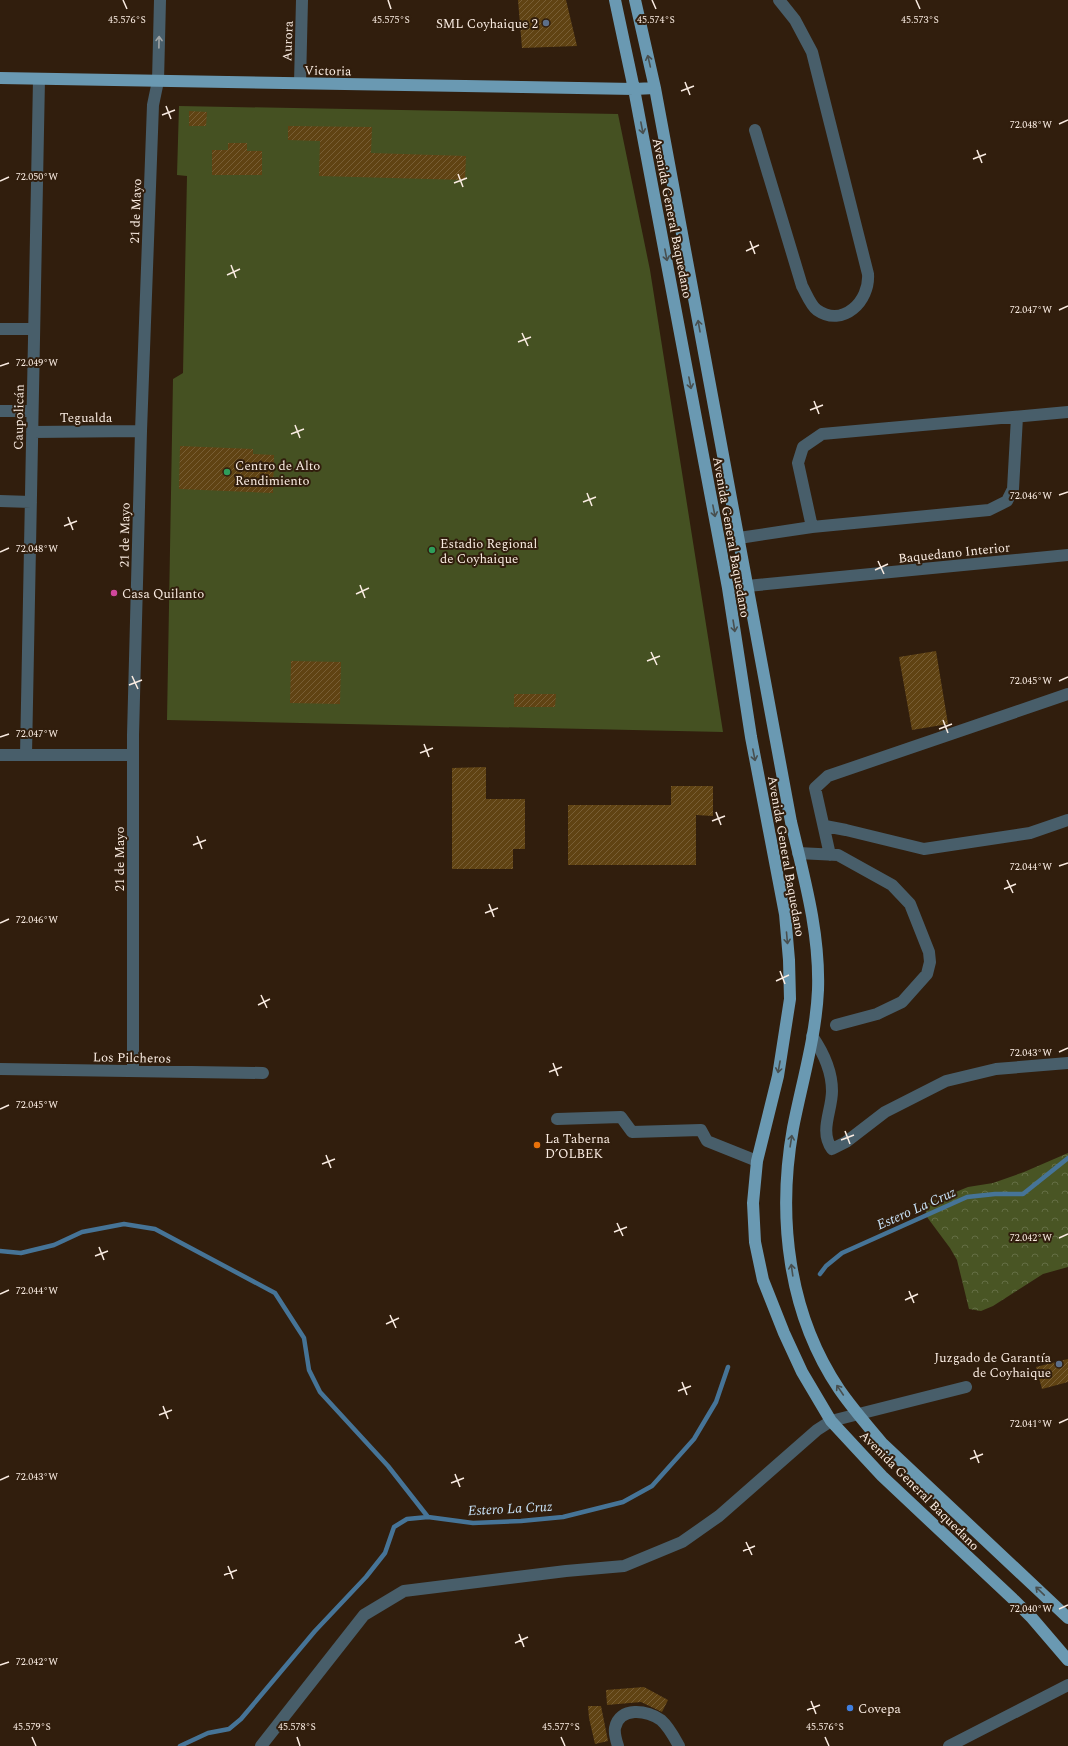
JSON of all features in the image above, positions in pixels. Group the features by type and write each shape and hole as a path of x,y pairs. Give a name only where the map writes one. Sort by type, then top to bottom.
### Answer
{"main road":[{"name":"Avenida General Baquedano","path":"615,0 634,89 728,588 751,738 785,914 789,960 790,999 778,1076 757,1161 753,1203 755,1235 763,1280 784,1333 802,1372 831,1421 882,1476 1019,1604 1068,1660"},
{"name":"Avenida General Baquedano","path":"635,0 655,88 791,822 814,921 818,990 812,1036 793,1129 786,1174 785,1208 794,1286 805,1321 817,1350 838,1388 858,1414 882,1442 1068,1618"},
{"name":"Victoria","path":"0,78 634,89 655,88"}],"street":[{"name":"21 de Mayo","path":"134,1071 133,755 141,431 152,105 158,81 160,0"},
{"name":"Aurora","path":"300,83 302,0"},
{"path":"755,130 802,286 816,309 821,312 834,315 850,311 863,299 869,283 868,274 812,52 795,20 779,0"},
{"name":"Caupolicán","path":"26,755 39,79"},
{"path":"0,329 34,329"},
{"path":"0,411 32,411"},
{"path":"812,527 798,464 804,447 822,434 1068,412"},
{"path":"739,538 812,527 989,510 1007,501 1012,489 1017,417"},
{"name":"Tegualda","path":"32,432 141,431"},
{"path":"0,501 31,502"},
{"name":"Baquedano Interior","path":"747,586 1068,555"},
{"path":"830,855 816,788 828,776 1068,694"},
{"path":"0,755 133,755"},
{"path":"825,826 924,849 1030,833 1068,820"},
{"path":"798,853 838,855 892,885 910,904 929,952 930,962 927,974 902,1002 877,1014 836,1025"},
{"path":"812,1036 829,1068 832,1091 826,1128 827,1142 832,1149 846,1142 885,1112 946,1081 996,1069 1068,1063"},
{"name":"Los Pilcheros","path":"0,1069 263,1073"},
{"path":"557,1118 621,1117 632,1132 701,1130 707,1141 757,1161"},
{"path":"261,1746 364,1615 404,1591 566,1571 624,1566 682,1542 720,1516 817,1430 831,1421 966,1387"},
{"path":"949,1746 1068,1685"},
{"path":"618,1746 614,1732 617,1721 626,1714 640,1712 654,1716 661,1720 667,1726 679,1746"}],"green space":[{"name":"Estadio Regional de Coyhaique","path":"179,106 618,114 650,270 723,732 167,720 173,379 183,373 187,176 177,175"},
{"path":"1068,1153 1068,1267 1043,1274 993,1306 981,1311 969,1309 957,1260 927,1217 924,1205 968,1187 993,1183 1024,1172"}],"building":[{"name":"SML Coyhaique 2","path":"518,0 566,0 577,46 522,48"},
{"path":"189,111 207,112 206,126 189,126"},
{"path":"288,126 372,127 371,153 466,156 465,180 319,176 320,141 288,140"},
{"path":"228,143 247,143 247,151 262,151 262,175 212,175 212,150 228,150"},
{"name":"Centro de Alto Rendimiento","path":"180,446 253,449 253,454 274,455 273,493 179,489"},
{"path":"936,651 948,724 912,730 899,657"},
{"path":"291,661 341,662 340,704 290,703"},
{"path":"514,694 556,694 555,707 514,707"},
{"path":"486,767 486,799 525,799 525,849 513,849 513,869 452,869 452,768"},
{"path":"671,786 713,786 713,816 696,815 696,865 568,865 568,805 671,805"},
{"name":"Juzgado de Garantía de Coyhaique","path":"1068,1359 1068,1382 1042,1389 1036,1367"},
{"path":"644,1687 668,1700 662,1712 641,1702 607,1705 606,1690"},
{"path":"588,1706 601,1706 608,1741 595,1744"}],"waterway":[{"name":"Estero La Cruz","path":"820,1274 826,1266 842,1253 967,1197 995,1194 1023,1194 1068,1158"},
{"path":"0,1251 21,1253 54,1245 82,1232 124,1224 155,1229 275,1293 304,1338 309,1370 320,1392 388,1466 428,1517"},
{"name":"Estero La Cruz","path":"180,1746 208,1733 229,1729 241,1719 315,1631 366,1577 385,1553 394,1527 407,1519 428,1517 473,1523 563,1517 623,1502 652,1486 694,1439 716,1402 728,1367"}],"place":[{"name":"SML Coyhaique 2","path":"546,23"},
{"name":"Centro de Alto Rendimiento","path":"227,472"},
{"name":"Estadio Regional de Coyhaique","path":"432,550"},
{"name":"Casa Quilanto","path":"114,593"},
{"name":"La Taberna D’OLBEK","path":"537,1145"},
{"name":"Juzgado de Garantía de Coyhaique","path":"1059,1364"},
{"name":"Covepa","path":"850,1708"}]}
